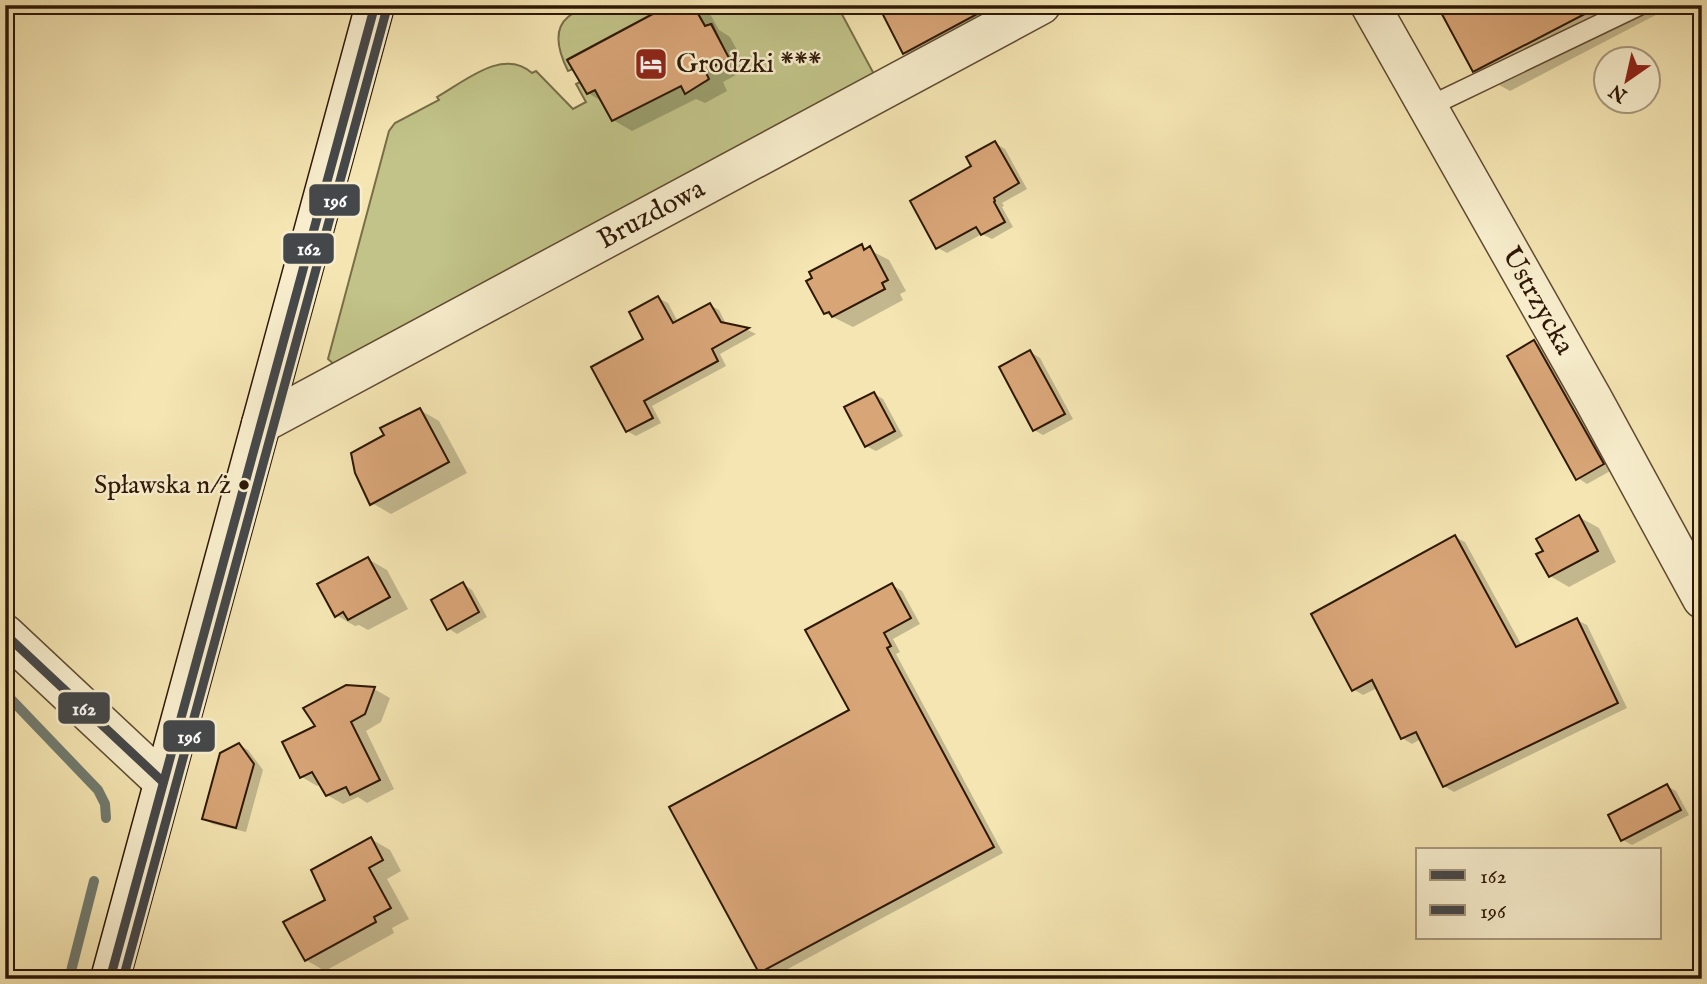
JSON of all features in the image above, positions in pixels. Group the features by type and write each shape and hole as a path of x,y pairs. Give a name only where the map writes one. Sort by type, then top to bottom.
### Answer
{"street":[{"path":"110,979 375,5"},
{"name":"Bruzdowa","path":"261,424 1041,5"},
{"name":"Ustrzycka","path":"1370,5 1593,399 1702,599"},
{"path":"5,634 163,782"}],"lane":[{"path":"1428,107 1640,5"}],"green space":[{"path":"590,5 663,5 662,9 568,59 573,69 568,71 560,51 560,29 568,17"},
{"path":"693,5 837,5 875,76 336,366 328,359 389,131 395,123 439,100 437,97 471,76 496,65 509,64 521,66 532,73 536,71 573,109 586,102 576,84 580,82 587,94 595,90 612,121 679,83 685,93 708,80 705,71 728,58 712,24 705,26"}],"building":[{"path":"683,5 693,5 705,26 711,24 729,58 705,71 709,79 685,94 681,86 612,121 595,90 587,94 567,60 662,9 666,14"},
{"path":"878,5 994,5 903,54"},
{"path":"1437,5 1602,5 1473,72"},
{"path":"995,141 1019,183 994,198 1005,222 981,235 976,227 936,249 910,201 971,166 966,157"},
{"path":"862,244 864,250 870,246 888,280 882,283 885,289 832,317 829,312 824,314 806,281 812,278 809,272"},
{"path":"658,296 673,323 710,303 721,322 749,328 712,349 718,361 644,401 653,418 626,432 591,367 643,339 629,312"},
{"path":"1534,340 1604,464 1576,480 1507,356"},
{"path":"1030,350 1065,414 1033,431 999,367"},
{"path":"874,392 895,431 865,447 844,407"},
{"path":"420,408 449,462 370,505 355,473 351,453 384,435 380,428"},
{"path":"1579,515 1598,551 1549,577 1536,554 1543,551 1536,539"},
{"path":"1455,535 1516,647 1577,618 1618,703 1443,787 1416,732 1401,739 1372,680 1352,691 1311,614"},
{"path":"368,557 390,597 348,620 343,612 335,617 317,584"},
{"path":"463,582 479,612 447,630 431,600"},
{"path":"892,583 911,618 884,633 891,646 887,648 994,847 759,973 669,807 849,710 805,630"},
{"path":"346,685 375,687 365,714 351,722 380,780 350,795 346,787 326,796 312,772 300,778 282,742 315,726 303,708"},
{"path":"239,743 254,764 236,828 202,819 220,753"},
{"path":"1667,784 1681,810 1621,841 1608,815"},
{"path":"371,837 383,860 369,868 391,908 374,917 376,922 305,961 283,922 325,900 311,870"}],"waterway":[{"path":"5,693 98,790 105,804 106,818"},
{"path":"69,979 94,881"}],"transit line":[{"name":"162","path":"110,979 375,5"},
{"name":"196","path":"123,979 387,8"},
{"name":"162","path":"5,634 163,782"}],"place":[{"name":"Grodzki ***","path":"651,64"},
{"name":"Spławska n/ż","path":"244,485"}]}
